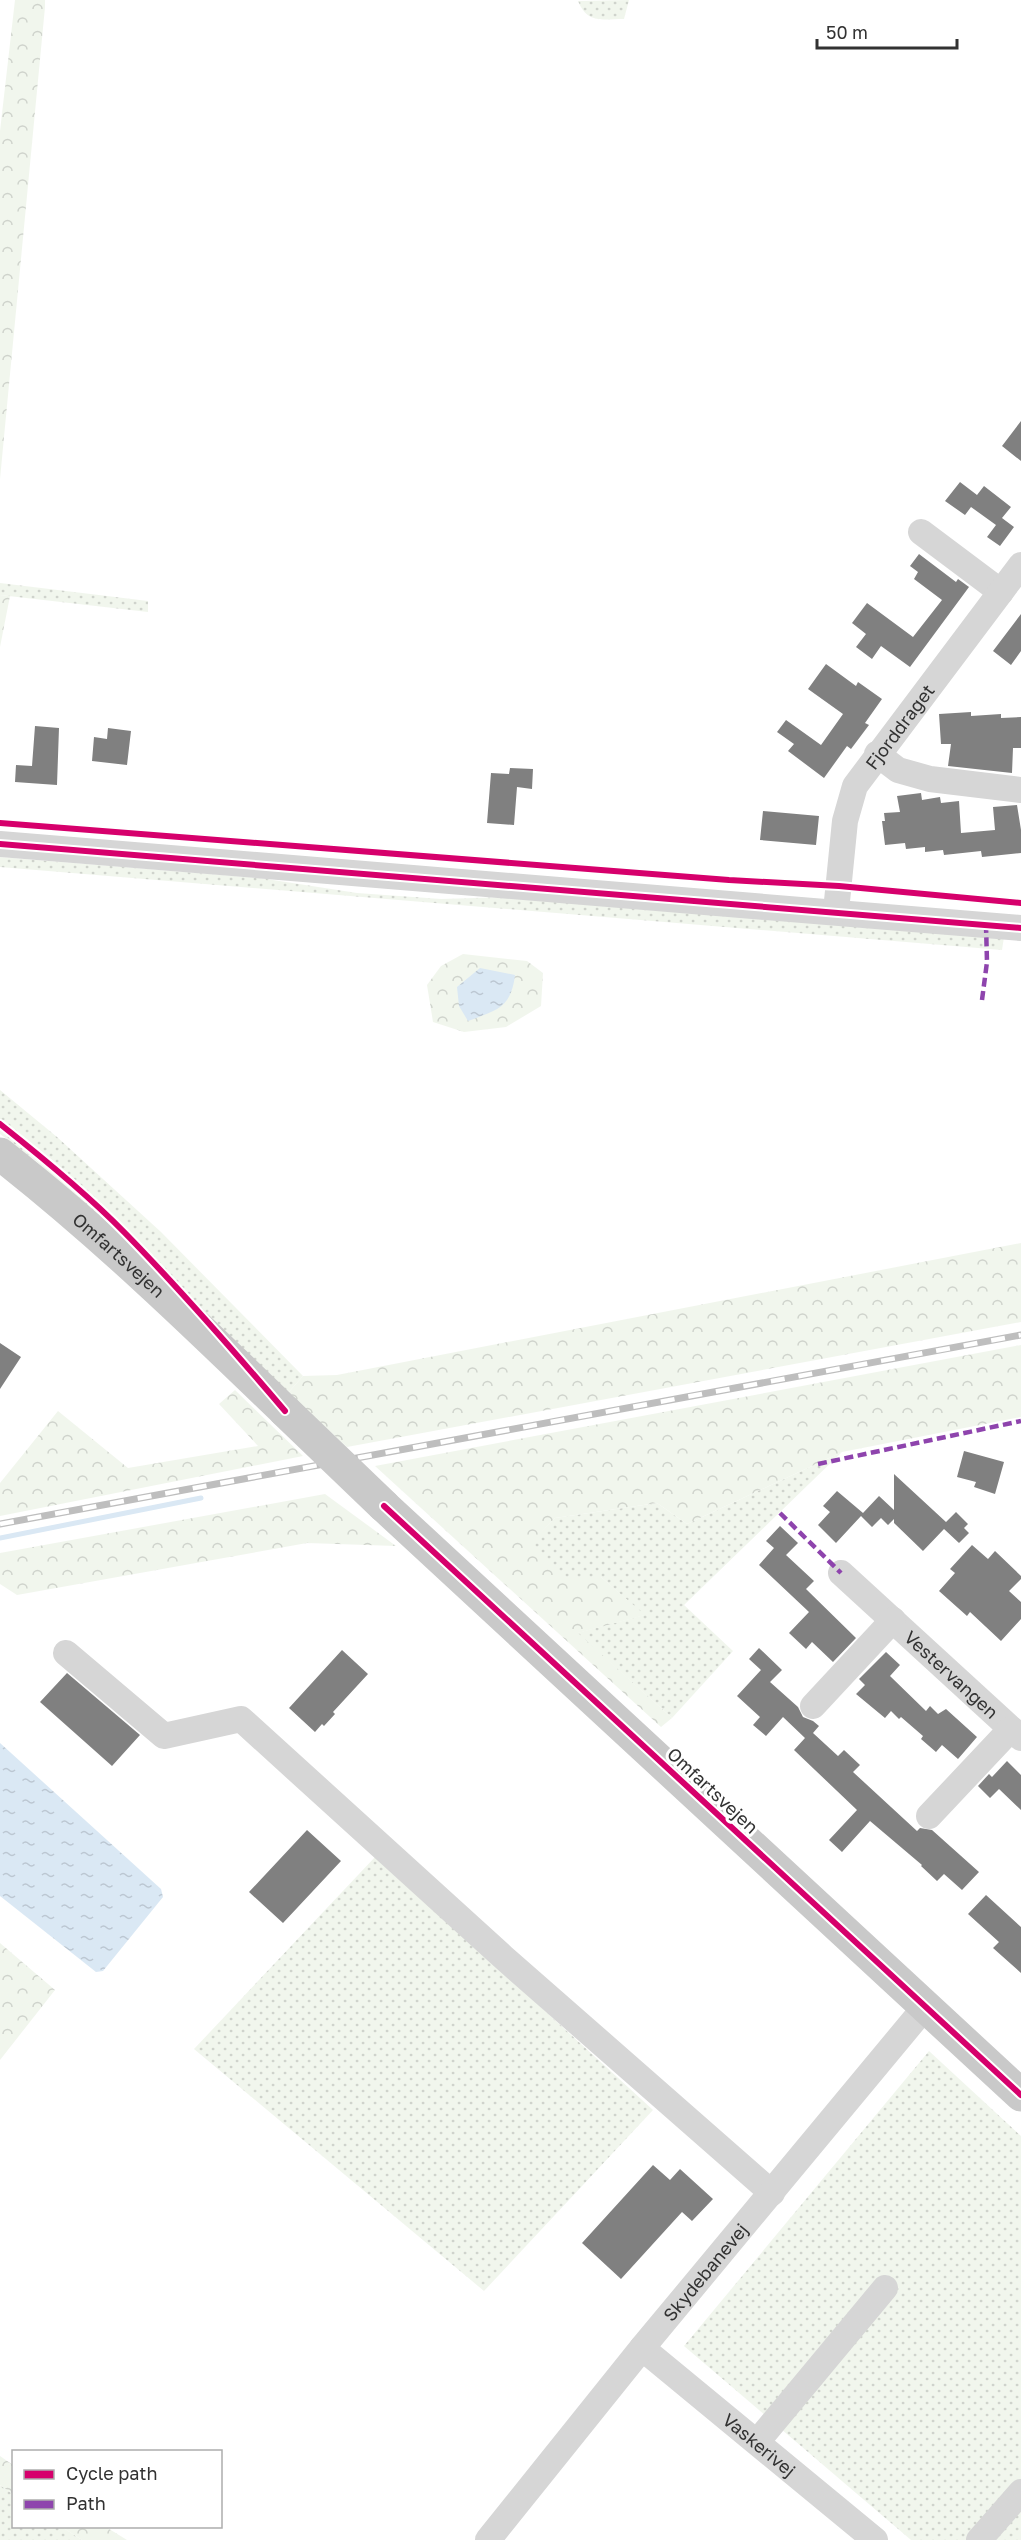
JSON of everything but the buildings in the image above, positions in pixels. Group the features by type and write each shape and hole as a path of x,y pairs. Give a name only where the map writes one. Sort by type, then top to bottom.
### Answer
{"main road":[{"name":"Omfartsvejen","path":"0,1154 77,1216 181,1310 384,1506 1021,2096"},
{"name":"Omfartsvejen","path":"0,1174 70,1227 285,1411"}],"street":[{"path":"921,532 1001,592"},
{"name":"Fjorddraget","path":"836,911 848,803 858,781 1021,565"},
{"path":"877,754 898,770 922,777 960,784 1021,790"},
{"path":"0,844 1021,928"},
{"name":"Vestervangen","path":"842,1573 1016,1733 929,1816"},
{"name":"Vestervangen","path":"813,1706 893,1620"},
{"path":"66,1653 164,1736 241,1719 503,1957 772,2193"},
{"name":"Skydebanevej","path":"488,2540 642,2348 925,2007"},
{"path":"757,2442 885,2288"},
{"name":"Vaskerivej","path":"642,2348 875,2540"},
{"path":"979,2540 1021,2492"}],"green space":[{"path":"15,0 45,0 45,7 0,479 0,131"},
{"path":"629,0 624,19 596,19 586,14 578,1"},
{"path":"0,583 148,601 148,612 0,595"},
{"path":"0,595 10,596 0,647"},
{"path":"0,857 260,878 357,893 441,899 508,897 1004,937 1002,950 0,867"},
{"path":"463,954 527,961 543,973 541,1006 506,1027 464,1032 433,1022 427,985 441,966"},
{"path":"0,1090 57,1137 161,1232 303,1376 288,1393 36,1161 0,1134"},
{"path":"1021,1243 1021,1322 347,1447 288,1393 303,1376 337,1375"},
{"path":"1021,1345 1021,1417 842,1452 687,1524 657,1503 555,1518 529,1544 565,1577 601,1577 645,1615 578,1633 672,1718 661,1727 375,1466"},
{"path":"235,1390 303,1456 0,1516 0,1483 58,1411 128,1468 258,1446 219,1404"},
{"path":"842,1452 684,1605 733,1651 672,1718 577,1633 644,1615 601,1577 565,1578 528,1544 555,1518 657,1503 687,1524"},
{"path":"325,1494 396,1546 307,1543 17,1595 0,1584 0,1553"},
{"path":"376,1856 653,2110 484,2291 194,2049"},
{"path":"0,1943 55,1990 0,2060"},
{"path":"929,2051 1021,2136 1021,2540 911,2540 684,2346"},
{"path":"0,2456 12,2464 12,2493 0,2485"},
{"path":"0,2485 12,2493 12,2528 64,2528 82,2540 0,2540"},
{"path":"64,2528 108,2528 127,2540 82,2540"}],"water":[{"path":"480,968 515,975 513,986 510,995 501,1006 468,1021 459,1006 457,987"},
{"path":"0,1743 161,1889 163,1897 103,1971 96,1972 0,1896"}],"waterway":[{"path":"0,1538 201,1498"}],"railway":[{"path":"0,1524 1021,1335"}],"marked path":[{"path":"982,1000 987,962 986,925"},
{"path":"818,1464 1021,1421"},
{"path":"780,1513 841,1573"}],"cycle path":[{"path":"0,823 729,880 839,886 1021,903"},
{"path":"0,844 1021,928"},
{"path":"0,1124 64,1176 124,1232 206,1320 285,1411"},
{"path":"384,1506 1021,2095"}]}
